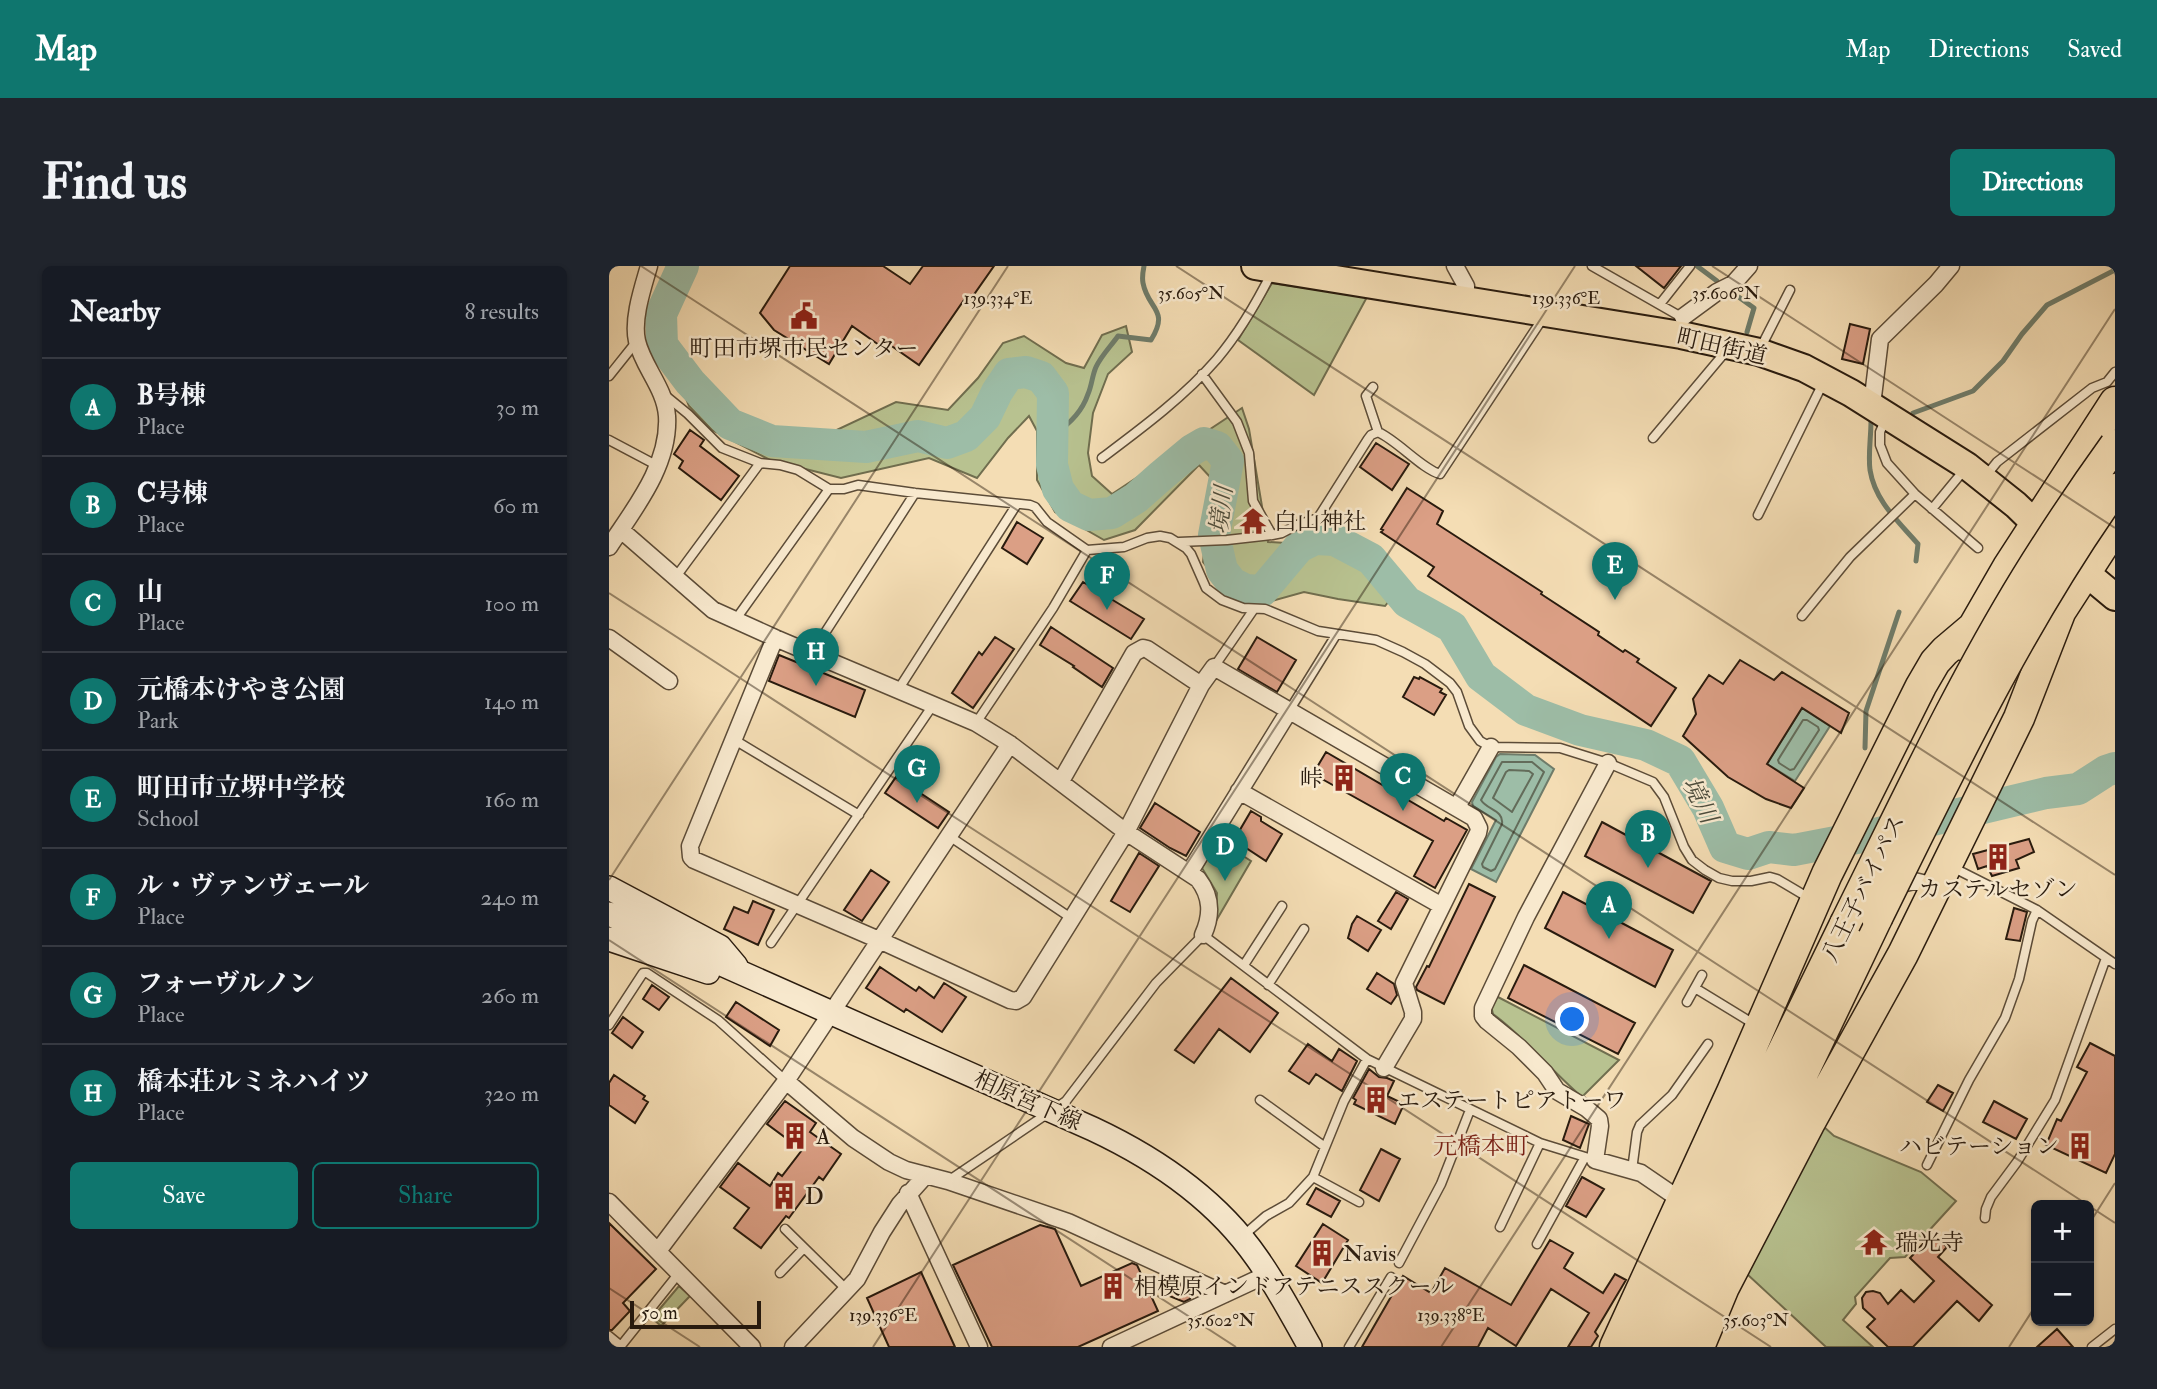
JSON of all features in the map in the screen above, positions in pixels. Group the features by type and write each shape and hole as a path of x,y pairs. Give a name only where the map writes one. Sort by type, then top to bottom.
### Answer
{"highway":[{"path":"1615,1347 1760,1027 1831,904 1971,629 2115,402"},
{"name":"八王子バイパス","path":"1673,1344 1723,1174 1831,904 1950,715 2026,578 2115,445"},
{"name":"八王子バイパス","path":"1890,916 1966,739 2047,593 2115,489"},
{"path":"1673,1344 1724,1287 1809,1124 1903,954 1946,864 1980,776 2028,666 2115,527"},
{"path":"1831,904 1859,810 1935,662 1971,629"},
{"path":"1673,1344 1739,1206 1803,1100 1890,916 1980,776"}],"main road":[{"name":"町田街道","path":"1268,267 1546,313 1682,326 1759,352 1825,378 1975,472 2036,523 2085,572 2115,597"}],"street":[{"path":"609,547 650,483 665,443 667,418 661,392 637,341 638,306 649,266"},
{"path":"1455,266 1465,286 1466,299"},
{"path":"1682,326 1717,292 1733,285 1749,266"},
{"path":"1880,410 1880,339 1951,266"},
{"path":"621,530 713,610 976,723 1010,744 1126,832 1203,885 1209,901 1209,918 1203,934"},
{"path":"609,638 669,681"},
{"path":"775,638 690,846 691,857 1016,1001 1023,997 1126,832 1201,685 1214,667 1474,818 1479,828 1478,833 1403,984 1413,1019 1384,1068"},
{"path":"1061,781 1138,650 1147,649 1201,685"},
{"path":"1189,873 1289,710"},
{"path":"657,1251 786,1082 1010,744"},
{"path":"1457,807 1491,747"},
{"path":"1608,763 1526,917 1483,1008 1483,1016 1545,1073 1557,1091 1599,1119 1600,1126 1590,1158 1632,1170 1656,1182 1682,1201"},
{"path":"1239,791 1442,906"},
{"path":"1831,904 1915,881 1946,864"},
{"path":"609,888 720,947 740,972"},
{"name":"相原宮下線","path":"609,915 1120,1142 1178,1178 1206,1201 1241,1237 1268,1274 1310,1347"},
{"path":"609,939 691,968 766,984"},
{"path":"786,1082 853,1138 889,1162 906,1170 948,1181 1068,1222 1225,1294"},
{"path":"793,1347 857,1279 882,1232 908,1193 926,1175"},
{"path":"908,1193 979,1347"},
{"path":"609,1202 752,1347"},
{"path":"1111,1347 1268,1274"},
{"path":"1145,1331 1152,1347"}],"lane":[{"path":"1592,266 1660,303 1682,326"},
{"path":"1660,303 1690,266"},
{"path":"1103,458 1160,414 1230,343 1268,267"},
{"path":"1759,352 1790,290"},
{"path":"1373,387 1366,396 1378,432 1440,474 1546,313"},
{"path":"609,376 637,341"},
{"path":"1653,438 1732,345"},
{"path":"1933,509 1975,472 1997,463 2092,388 2107,382 2115,372"},
{"path":"1202,374 1237,422 1249,453 1253,502 1272,535"},
{"path":"1758,515 1825,378"},
{"path":"661,392 722,448 760,464 799,470 829,489 858,485 1035,507 1047,522 1087,550 1124,547 1160,536 1178,542 1227,540 1282,533 1320,517 1368,439 1378,432"},
{"path":"1880,410 1881,445 1887,463 1915,494 1978,548"},
{"path":"609,440 658,466"},
{"path":"675,578 760,464"},
{"path":"736,619 829,489"},
{"path":"812,653 915,493"},
{"path":"1802,616 1850,557 1915,494"},
{"path":"898,690 1017,504"},
{"path":"1178,542 1191,554 1206,588 1231,604 1265,609 1318,631 1376,640 1425,664 1450,683 1457,692 1469,726 1480,741 1491,747 1560,748 1608,763 1653,782 1664,797 1692,860 1719,878 1751,881 1770,877 1831,904"},
{"path":"976,723 1053,608 1087,550"},
{"path":"1214,667 1254,609"},
{"path":"1289,710 1336,635"},
{"path":"771,943 933,705"},
{"path":"733,739 859,815"},
{"path":"949,836 1071,918"},
{"path":"1946,864 2036,910 2115,964"},
{"path":"1244,965 1282,906"},
{"path":"1927,1165 1969,1080 2005,1018 2019,979 2036,910"},
{"path":"1268,985 1304,929"},
{"path":"948,1181 1066,1101 1156,983 1203,934 1367,1059 1541,1143 1590,1158 1537,1244"},
{"path":"1985,1218 1991,1197 2017,1162 2055,1100 2106,958"},
{"path":"609,1025 643,973 647,973 718,1020 786,1082"},
{"path":"1687,1002 1702,975"},
{"path":"1695,988 1760,1027"},
{"path":"1632,1170 1640,1125 1672,1095 1708,1044"},
{"path":"1241,1237 1266,1216 1289,1203 1313,1177 1344,1101 1367,1059"},
{"path":"1259,1100 1325,1147"},
{"path":"1399,1263 1441,1184 1470,1110"},
{"path":"1500,1227 1541,1143"},
{"path":"1313,1177 1359,1202"},
{"path":"785,1229 847,1290"},
{"path":"780,1273 804,1248"},
{"path":"609,1336 620,1346 679,1273"},
{"path":"1349,1347 1391,1276"},
{"path":"2092,1347 2115,1329"}],"shaded area":[{"path":"1272,283 1367,297 1314,395 1238,340"},
{"path":"1126,326 1132,352 1108,374 1093,413 1088,453 1092,476 1112,494 1242,408 1249,429 1268,542 1319,545 1360,563 1393,596 1385,606 1304,592 1268,602 1221,585 1203,562 1212,479 1199,465 1135,530 1104,540 1055,512 1037,480 1037,431 1029,416 977,478 929,458 841,478 770,460 712,430 689,406 677,376 781,453 816,455 828,434 896,402 948,410 978,378 1003,343 1024,336 1066,363 1084,368 1102,335"},
{"path":"1218,840 1251,861 1216,921 1217,893 1202,868"},
{"path":"1496,996 1619,1060 1582,1097 1493,1014 1491,1006"},
{"path":"1823,1126 1834,1136 1921,1172 1956,1201 1905,1257 1890,1258 1855,1297 1856,1304 1843,1320 1873,1347 1826,1347 1747,1274"},
{"path":"679,1286 690,1296 661,1326 652,1318"}],"water":[{"path":"1802,708 1830,726 1795,781 1767,764"},
{"path":"1500,754 1535,755 1554,769 1496,882 1471,869 1496,820 1473,806 1472,802"}],"building":[{"path":"790,266 883,266 910,284 923,266 994,266 968,303 964,300 919,365 883,340 879,345 852,326 829,364 774,330 760,313"},
{"path":"1636,266 1681,266 1664,288"},
{"path":"1850,324 1870,329 1863,364 1842,359"},
{"path":"690,430 704,440 700,446 739,476 721,500 679,468 683,461 674,454"},
{"path":"1376,443 1409,464 1392,490 1360,467"},
{"path":"1407,488 1443,511 1437,524 1542,592 1541,594 1599,632 1598,635 1639,659 1637,662 1676,688 1651,726 1428,576 1434,567 1381,532"},
{"path":"1017,522 1043,538 1027,564 1002,548"},
{"path":"1083,582 1144,619 1131,639 1070,601"},
{"path":"1051,627 1113,668 1102,687 1040,645"},
{"path":"995,637 1014,649 973,708 952,693 979,652 982,655"},
{"path":"1257,637 1296,660 1277,692 1238,669"},
{"path":"779,655 865,690 855,717 769,681"},
{"path":"1740,660 1774,680 1782,672 1849,713 1841,733 1802,708 1767,764 1804,788 1791,808 1766,799 1728,777 1683,736 1696,714 1693,699 1709,675 1723,684"},
{"path":"1414,677 1420,677 1442,689 1440,692 1446,695 1434,715 1403,697"},
{"path":"1326,752 1444,821 1446,818 1467,830 1435,888 1414,876 1433,841 1313,774"},
{"path":"896,777 949,812 938,828 885,793"},
{"path":"1155,803 1200,832 1186,856 1140,828"},
{"path":"1251,811 1282,834 1266,861 1234,840"},
{"path":"1602,822 1711,881 1693,913 1585,856"},
{"name":"カステルセゾン","path":"2029,839 2034,852 2016,860 2019,868 1992,876 1987,866 1978,869 1973,854"},
{"path":"1139,853 1159,866 1130,912 1111,901"},
{"path":"871,870 889,882 862,921 844,910"},
{"path":"1469,884 1495,897 1444,1004 1416,987 1427,966 1429,967"},
{"path":"1396,892 1408,899 1391,929 1378,921"},
{"path":"1563,892 1673,950 1655,987 1545,928"},
{"path":"753,901 774,910 758,945 724,929 734,907 748,913"},
{"path":"2014,908 2027,912 2020,941 2006,939"},
{"path":"1357,916 1381,930 1368,951 1348,938"},
{"path":"1524,965 1635,1023 1618,1054 1508,998"},
{"path":"880,967 916,991 919,987 934,998 944,983 966,997 942,1032 866,988"},
{"path":"1377,973 1394,984 1397,995 1391,1004 1367,989"},
{"path":"1231,978 1278,1013 1250,1052 1219,1029 1194,1063 1175,1050"},
{"path":"652,985 669,997 659,1010 643,999"},
{"path":"736,1002 779,1030 770,1046 726,1017"},
{"path":"623,1017 643,1032 632,1048 612,1033"},
{"path":"2090,1043 2115,1056 2115,1154 2106,1173 2046,1145 2057,1119 2061,1121 2087,1072 2077,1067"},
{"path":"1308,1044 1332,1061 1339,1049 1357,1061 1342,1091 1316,1074 1309,1084 1289,1071"},
{"name":"エステートピアトーワ","path":"1369,1069 1379,1077 1394,1081 1387,1096 1404,1104 1395,1124 1354,1104 1356,1100 1353,1098"},
{"path":"614,1075 645,1096 643,1099 648,1102 635,1123 609,1105 609,1083"},
{"path":"1938,1085 1953,1093 1943,1111 1927,1102"},
{"path":"785,1101 816,1123 810,1132 841,1154 823,1180 819,1177 789,1218 786,1216 761,1248 734,1228 749,1208 720,1187 738,1163 770,1186 778,1173 782,1176 802,1150 767,1124"},
{"path":"1994,1101 2027,1119 2016,1139 1983,1122"},
{"path":"1571,1116 1589,1124 1580,1148 1563,1140"},
{"path":"1381,1149 1400,1159 1379,1201 1360,1190"},
{"path":"1582,1177 1604,1189 1586,1217 1566,1206"},
{"path":"1316,1188 1340,1201 1331,1217 1307,1204"},
{"path":"609,1223 656,1269 623,1303 630,1311 612,1330 609,1330"},
{"name":"Navis","path":"1323,1224 1348,1240 1322,1283 1296,1266"},
{"path":"1040,1225 1055,1229 1081,1286 1132,1263 1137,1265 1158,1311 1078,1347 992,1347 953,1265"},
{"path":"1932,1234 1947,1247 1938,1257 1992,1305 1979,1321 1957,1301 1913,1347 1888,1347 1867,1327 1875,1319 1863,1308 1862,1298 1866,1292 1873,1291 1880,1293 1888,1304 1901,1290 1914,1302 1934,1281 1910,1258"},
{"path":"1550,1240 1573,1253 1564,1268 1603,1293 1615,1274 1626,1280 1595,1332 1598,1336 1591,1347 1568,1347 1589,1313 1551,1289 1516,1346 1488,1328 1478,1347 1362,1347 1403,1276 1431,1293 1445,1268 1511,1305"},
{"path":"921,1272 955,1347 889,1347 867,1298"},
{"path":"1168,1279 1193,1291 1190,1299 1184,1302 1162,1293"},
{"path":"2057,1329 2073,1347 2037,1347"}],"waterway":[{"name":"境川","path":"683,266 661,314 662,345 690,382 730,424 772,441 866,447 918,436 947,443 966,436 985,417 1009,374 1026,372 1041,377 1053,393 1052,465 1058,489 1070,506 1089,515 1112,513 1136,498 1192,450 1204,443 1217,447 1228,461 1214,535 1222,570 1232,583 1246,590 1262,591 1299,547 1315,539 1335,540 1371,559 1407,602 1452,627 1481,676 1526,710 1580,730 1646,745 1680,761 1708,808 1725,847 1748,854 1769,847 1794,850 1862,837 2046,793 2078,789 2115,768"},
{"path":"1054,434 1079,412 1098,363 1118,336 1151,340 1156,330 1158,315 1143,283 1144,266"},
{"path":"1697,266 1717,281"},
{"path":"1913,413 1973,391 2003,361 2047,305 2115,270"},
{"path":"1733,293 1754,308 1747,332"},
{"path":"1871,421 1869,464 1873,481 1888,510 1918,544 1916,561"},
{"path":"1865,748 1866,711 1899,612"}],"place":[{"name":"町田市堺市民センター","path":"804,316"},
{"name":"白山神社","path":"1253,521"},
{"name":"町田市立堺中学校","path":"1615,600"},
{"name":"ル・ヴァンヴェール","path":"1107,610"},
{"name":"橋本荘ルミネハイツ","path":"816,686"},
{"name":"峠","path":"1344,778"},
{"name":"フォーヴルノン","path":"917,803"},
{"name":"山","path":"1403,811"},
{"name":"カステルセゾン","path":"1998,857"},
{"name":"C号棟","path":"1648,868"},
{"name":"元橋本けやき公園","path":"1225,881"},
{"name":"B号棟","path":"1609,939"},
{"name":"エステートピアトーワ","path":"1376,1100"},
{"name":"A","path":"795,1136"},
{"name":"ハビテーション","path":"2080,1146"},
{"name":"D","path":"784,1196"},
{"name":"瑞光寺","path":"1874,1242"},
{"name":"Navis","path":"1322,1253"},
{"name":"相模原インドアテニススクール","path":"1113,1286"}],"district":[{"name":"元橋本町","path":"1481,1146"}]}
